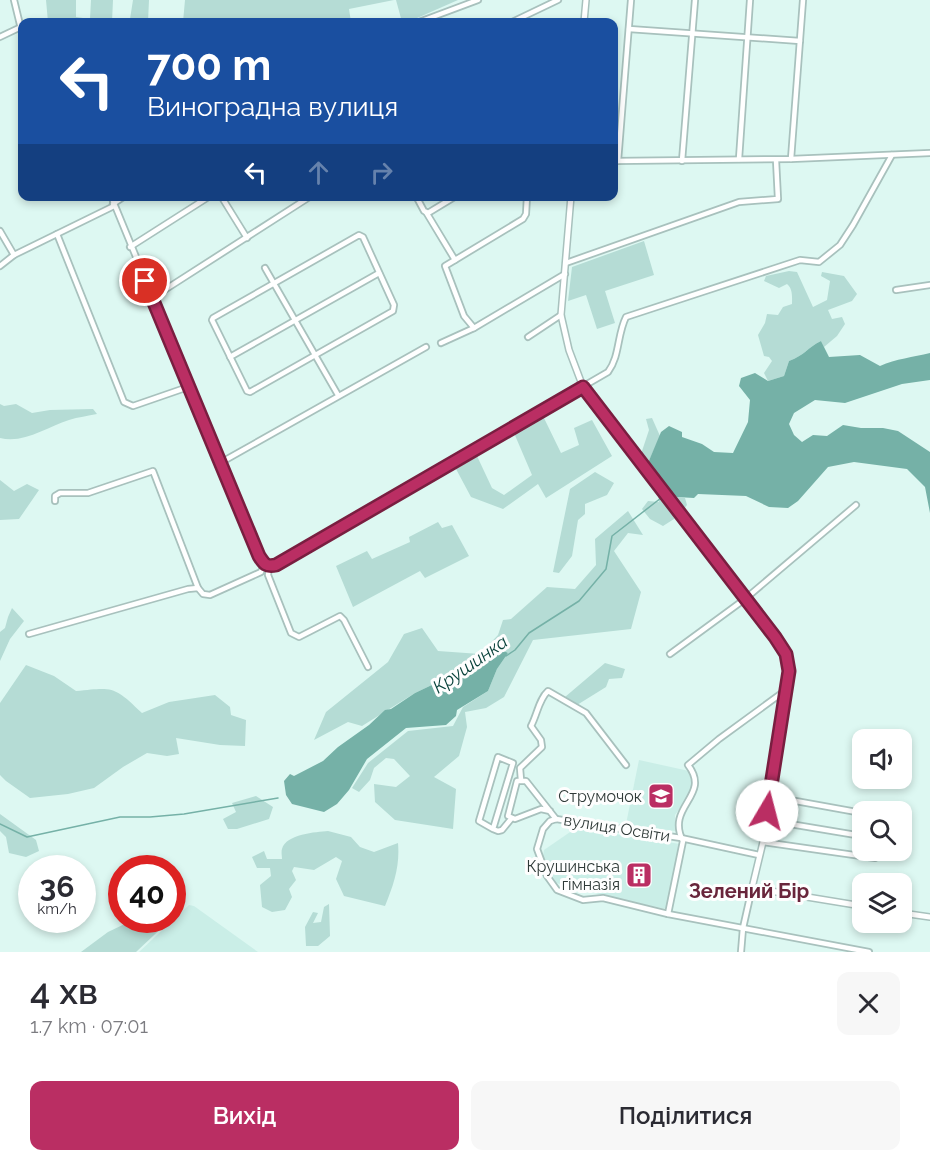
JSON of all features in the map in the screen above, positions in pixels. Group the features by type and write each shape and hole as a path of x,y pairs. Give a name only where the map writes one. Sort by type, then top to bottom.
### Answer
{"street":[{"path":"14,0 19,18"},
{"path":"430,18 478,0"},
{"path":"520,18 558,0"},
{"path":"584,18 586,0"},
{"path":"618,141 631,0"},
{"path":"682,161 695,0"},
{"path":"739,159 750,0"},
{"path":"791,159 803,0"},
{"path":"629,30 800,41"},
{"path":"0,37 18,31"},
{"path":"618,161 776,160 930,153"},
{"path":"55,501 55,496 60,493 88,493 153,471 198,588 203,594 210,595 261,572 267,565 276,565 608,372 615,363 626,317 800,260 819,262 840,245 892,154"},
{"path":"566,263 739,202 778,199 776,160"},
{"path":"113,201 220,463 267,565 268,575 291,633 299,637 340,616 368,667"},
{"path":"0,266 14,255 119,201"},
{"path":"130,247 202,201"},
{"path":"224,201 247,238"},
{"path":"152,298 303,201"},
{"path":"419,201 455,260"},
{"path":"426,212 447,201"},
{"path":"474,328 464,316 445,266 523,219 526,214 527,201"},
{"path":"571,201 561,315 569,350 583,387 786,654 789,671 768,796 763,842 743,928 741,952"},
{"path":"0,231 14,255"},
{"path":"57,234 124,402 133,406 188,387"},
{"path":"359,235 363,237 394,305 393,311 250,392 243,386 213,318 273,282 359,235"},
{"path":"265,268 338,395"},
{"path":"230,357 379,273"},
{"path":"441,343 474,328 565,274"},
{"path":"896,290 930,285"},
{"path":"528,337 561,315"},
{"path":"220,463 426,347"},
{"path":"670,654 745,599 856,505"},
{"path":"29,634 198,588"},
{"path":"786,690 719,739 688,765 695,777 695,791 679,817 678,832 683,841 668,914 869,952"},
{"path":"520,768 542,747 541,740 531,726 543,695 548,691 586,714 626,765"},
{"path":"521,780 520,768 498,757 479,821 498,831 502,830 511,819 541,809 550,811"},
{"path":"494,829 513,763"},
{"path":"511,819 508,816 517,781 521,780 526,781 556,819"},
{"path":"768,796 852,811"},
{"name":"вулиця Освіти","path":"668,914 603,898 583,900 557,890 547,876 537,849 543,829 550,821 556,819 681,838 759,855"},
{"path":"766,820 852,834"},
{"path":"763,842 852,855"},
{"path":"752,888 852,904"},
{"path":"912,914 930,917"}],"shaded area":[{"path":"46,0 76,0 76,17 83,18 48,18"},
{"path":"91,0 113,0 112,18 90,18"},
{"path":"133,0 149,0 148,18 130,18"},
{"path":"185,0 394,0 349,9 350,18 183,18"},
{"path":"396,0 458,0 417,18 401,18"},
{"path":"644,241 654,275 605,291 615,323 597,329 586,295 568,301 572,267"},
{"path":"789,271 797,272 813,307 827,300 830,281 821,276 822,272 844,276 857,294 852,301 828,310 832,319 842,317 845,324 837,336 824,347 821,341 789,361 784,376 768,381 764,373 772,361 769,357 764,356 758,335 767,314 778,315 783,307 792,304 792,296 787,284 779,288 764,281 766,276"},
{"path":"821,341 829,357 860,355 880,366 930,353 930,380 902,384 845,403 815,400 794,413 789,424 794,435 802,442 813,435 827,436 843,425 898,431 930,452 930,513 925,487 907,469 854,462 828,467 798,501 788,508 769,507 746,496 698,494 694,498 677,497 670,492 648,463 661,432 669,426 682,432 682,437 702,444 714,452 733,453 748,422 750,400 739,386 741,378 755,373 768,381 784,376 789,361"},
{"path":"0,404 4,406 16,404 32,413 50,410 93,409 97,414 69,420 27,437 9,439 0,438"},
{"path":"543,416 561,453 579,445 574,428 592,420 612,456 546,498 538,484 503,509 471,497 456,469 477,456 492,488 504,495 532,475 514,433"},
{"path":"652,418 660,436 648,463 677,497 685,498 687,505 683,510 680,510 639,460 649,430 646,419"},
{"path":"595,472 614,483 607,495 585,504 585,514 578,520 572,556 559,573 553,572 570,489"},
{"path":"645,474 677,515 663,526 650,519 642,509 648,501 659,502 658,495 642,475"},
{"path":"0,480 14,491 27,484 39,490 19,519 0,520"},
{"path":"628,511 643,535 628,533 614,551 641,592 631,629 533,640 504,697 486,708 465,712 467,727 459,756 434,777 456,789 453,829 395,820 375,802 374,784 396,787 410,776 394,759 386,758 374,768 370,780 359,792 352,788 368,763 408,731 453,726 463,707 488,691 497,669 508,653 495,646 486,658 478,663 415,693 362,726 348,722 314,740 326,712 388,662 404,634 422,628 438,651 480,654 498,635 503,620 511,619 547,587 575,589 596,565 595,539"},
{"path":"438,522 442,528 452,525 469,556 425,578 420,571 353,607 336,566 367,551 372,559 410,542 409,537"},
{"path":"12,608 24,621 10,639 0,661 0,632 5,628"},
{"path":"495,646 508,653 497,669 488,691 457,710 456,716 446,725 406,728 367,759 349,790 337,804 324,812 292,804 286,795 284,781 290,774 294,776 323,761 385,710 391,709 415,693 478,663 486,658"},
{"path":"605,663 625,669 622,678 609,679 606,687 577,705 565,697"},
{"path":"26,665 54,676 76,691 113,690 142,713 169,702 215,695 230,707 231,715 246,720 245,746 220,745 176,738 179,754 167,756 147,753 94,788 68,794 30,798 0,775 0,703"},
{"name":"Струмочок","path":"639,760 689,771 692,774 693,791 675,815 675,831 626,824"},
{"path":"256,796 273,807 269,819 237,829 228,829 223,819 236,812 232,803"},
{"path":"0,814 36,840 39,851 30,855 9,853 6,837 0,831"},
{"path":"576,828 680,844 666,909 556,883 543,856 544,850"},
{"path":"328,831 351,837 360,847 374,852 398,843 396,875 385,906 344,896 336,879 342,861 336,857 314,870 294,867 292,871 296,880 289,889 292,897 285,910 272,912 262,907 260,885 271,876 270,868 257,868 252,857 264,851 267,859 282,859 282,849 289,840 302,835"},
{"path":"329,904 330,936 318,946 306,946 305,927 313,912 318,913 313,923 321,922 324,907"},
{"path":"189,905 194,906 258,952 139,952 159,933 186,933 186,908"},
{"path":"108,932 156,933 136,952 81,952"}],"waterway":[{"name":"Крушинка","path":"506,656 515,650 529,633 579,601 606,569 612,536 661,498"},
{"name":"Крушинка","path":"0,824 27,837 120,817 184,814 278,798"}],"place":[{"name":"Струмочок","path":"661,796"},
{"name":"Крушинська гімназія","path":"639,875"}],"district":[{"name":"Зелений Бір","path":"749,891"}],"route":[{"path":"145,281 259,556 264,564 269,566 276,565 583,387 786,654 789,671 767,811"}]}
